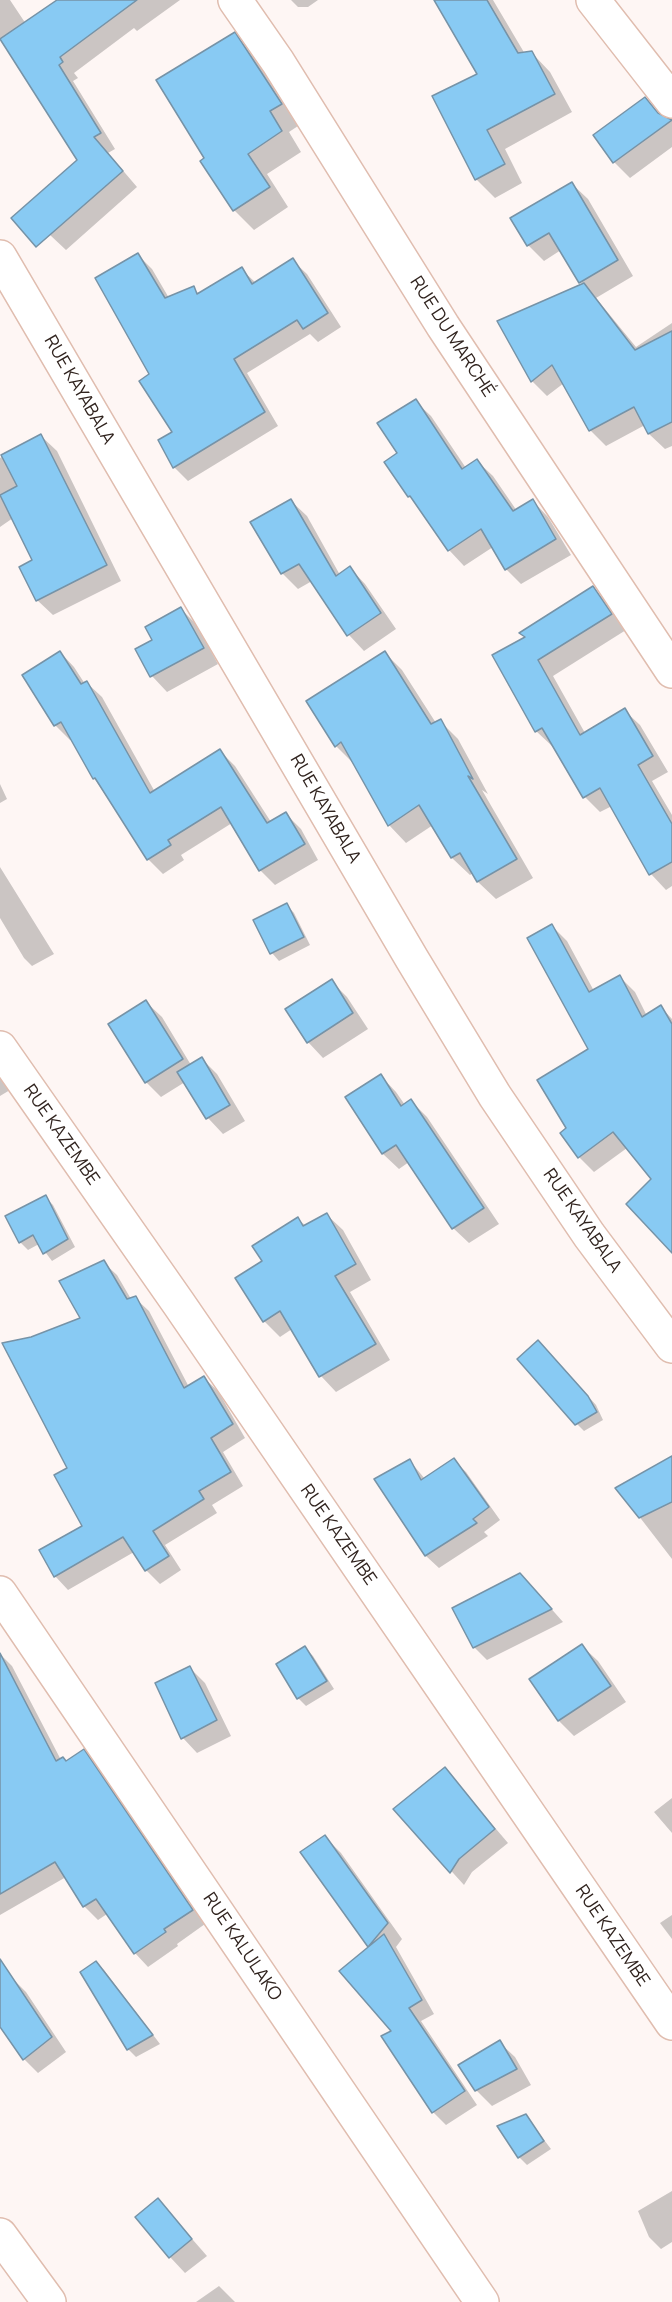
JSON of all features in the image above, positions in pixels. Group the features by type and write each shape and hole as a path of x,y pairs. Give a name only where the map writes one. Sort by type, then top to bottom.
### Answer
{"street":[{"name":"RUE DU MARCHÉ","path":"235,0 278,62 444,326 672,671"},
{"path":"593,0 672,101"},
{"name":"RUE KAYABALA","path":"0,257 412,959 495,1096 590,1235 672,1346"},
{"name":"RUE KAZEMBE","path":"0,1048 206,1343 672,2023"},
{"name":"RUE KALULAKO","path":"0,1593 483,2302"},
{"path":"0,2235 50,2302"}],"building":[{"path":"57,0 137,0 60,57 63,62 59,65 101,133 94,137 123,171 36,247 11,218 77,160 0,39"},
{"path":"434,0 487,0 518,53 532,51 555,94 487,130 505,164 475,180 432,96 477,74"},
{"path":"235,32 282,104 270,111 282,131 248,154 270,187 233,211 200,161 204,158 156,80"},
{"path":"645,97 658,113 672,120 613,163 593,135"},
{"path":"572,182 618,260 579,283 549,233 527,246 510,218"},
{"path":"138,253 165,298 194,286 197,294 242,267 252,284 293,258 328,313 303,329 297,320 234,359 265,412 173,468 158,440 172,432 139,381 149,374 95,278"},
{"path":"584,283 635,350 672,331 672,422 648,434 634,407 589,431 552,365 531,382 497,321"},
{"path":"416,399 462,469 477,459 513,511 533,499 556,539 505,570 481,529 448,551 384,462 397,453 377,423"},
{"path":"41,434 107,565 36,601 19,567 32,560 0,495 17,486 1,455"},
{"path":"291,499 336,576 350,566 381,613 347,636 299,564 281,574 250,522"},
{"path":"593,586 612,614 538,660 580,735 625,708 653,756 638,765 672,824 672,862 649,875 600,788 583,798 542,728 535,732 492,655 525,637 519,633"},
{"path":"181,607 204,648 150,677 135,649 152,640 145,627"},
{"path":"60,651 81,684 87,681 150,793 220,749 267,823 286,812 305,844 259,871 221,807 168,840 171,845 147,860 95,778 93,779 61,722 54,726 22,675"},
{"path":"385,651 431,724 441,719 473,779 468,776 517,859 477,882 460,853 451,858 419,805 388,826 341,742 335,747 306,701"},
{"path":"287,903 304,937 270,954 253,920"},
{"path":"552,924 589,992 620,975 642,1017 661,1005 672,1024 672,1253 626,1204 651,1179 613,1132 578,1158 560,1133 566,1128 537,1080 588,1049 527,938"},
{"path":"332,979 353,1013 307,1043 285,1009"},
{"path":"146,1000 183,1059 145,1083 108,1024"},
{"path":"202,1057 230,1105 206,1119 177,1072"},
{"path":"381,1074 401,1106 411,1099 484,1208 452,1229 396,1145 382,1154 345,1097"},
{"path":"46,1195 68,1239 43,1254 33,1235 19,1243 5,1216"},
{"path":"327,1213 356,1264 335,1276 376,1344 319,1377 280,1311 263,1322 235,1278 262,1261 252,1246 298,1217 303,1226"},
{"path":"104,1260 127,1299 136,1296 184,1388 204,1376 233,1424 211,1438 231,1472 199,1491 204,1499 153,1531 169,1556 145,1571 123,1537 54,1577 39,1550 82,1526 54,1475 67,1468 2,1343 31,1337 80,1318 59,1281"},
{"path":"538,1340 588,1396 597,1412 575,1425 517,1359"},
{"path":"672,1456 672,1502 639,1518 615,1488"},
{"path":"454,1458 489,1507 473,1519 477,1523 425,1556 374,1479 410,1459 421,1480"},
{"path":"520,1573 552,1609 473,1648 452,1608"},
{"path":"582,1644 611,1686 558,1721 529,1679"},
{"path":"305,1646 327,1681 297,1699 276,1664"},
{"path":"0,1653 56,1761 63,1757 66,1761 84,1749 193,1910 164,1929 166,1932 134,1954 96,1899 83,1907 55,1862 0,1894"},
{"path":"190,1666 217,1720 181,1739 155,1683"},
{"path":"445,1767 495,1829 459,1859 450,1873 393,1809"},
{"path":"325,1835 388,1923 368,1947 300,1852"},
{"path":"384,1934 422,2000 409,2008 465,2091 432,2113 381,2036 391,2031 339,1971"},
{"path":"0,1959 52,2037 23,2060 0,2027"},
{"path":"96,1961 153,2035 127,2050 80,1972"},
{"path":"500,2040 517,2069 475,2091 458,2065"},
{"path":"526,2114 544,2141 518,2158 497,2126"},
{"path":"158,2198 192,2239 169,2258 135,2217"}]}
